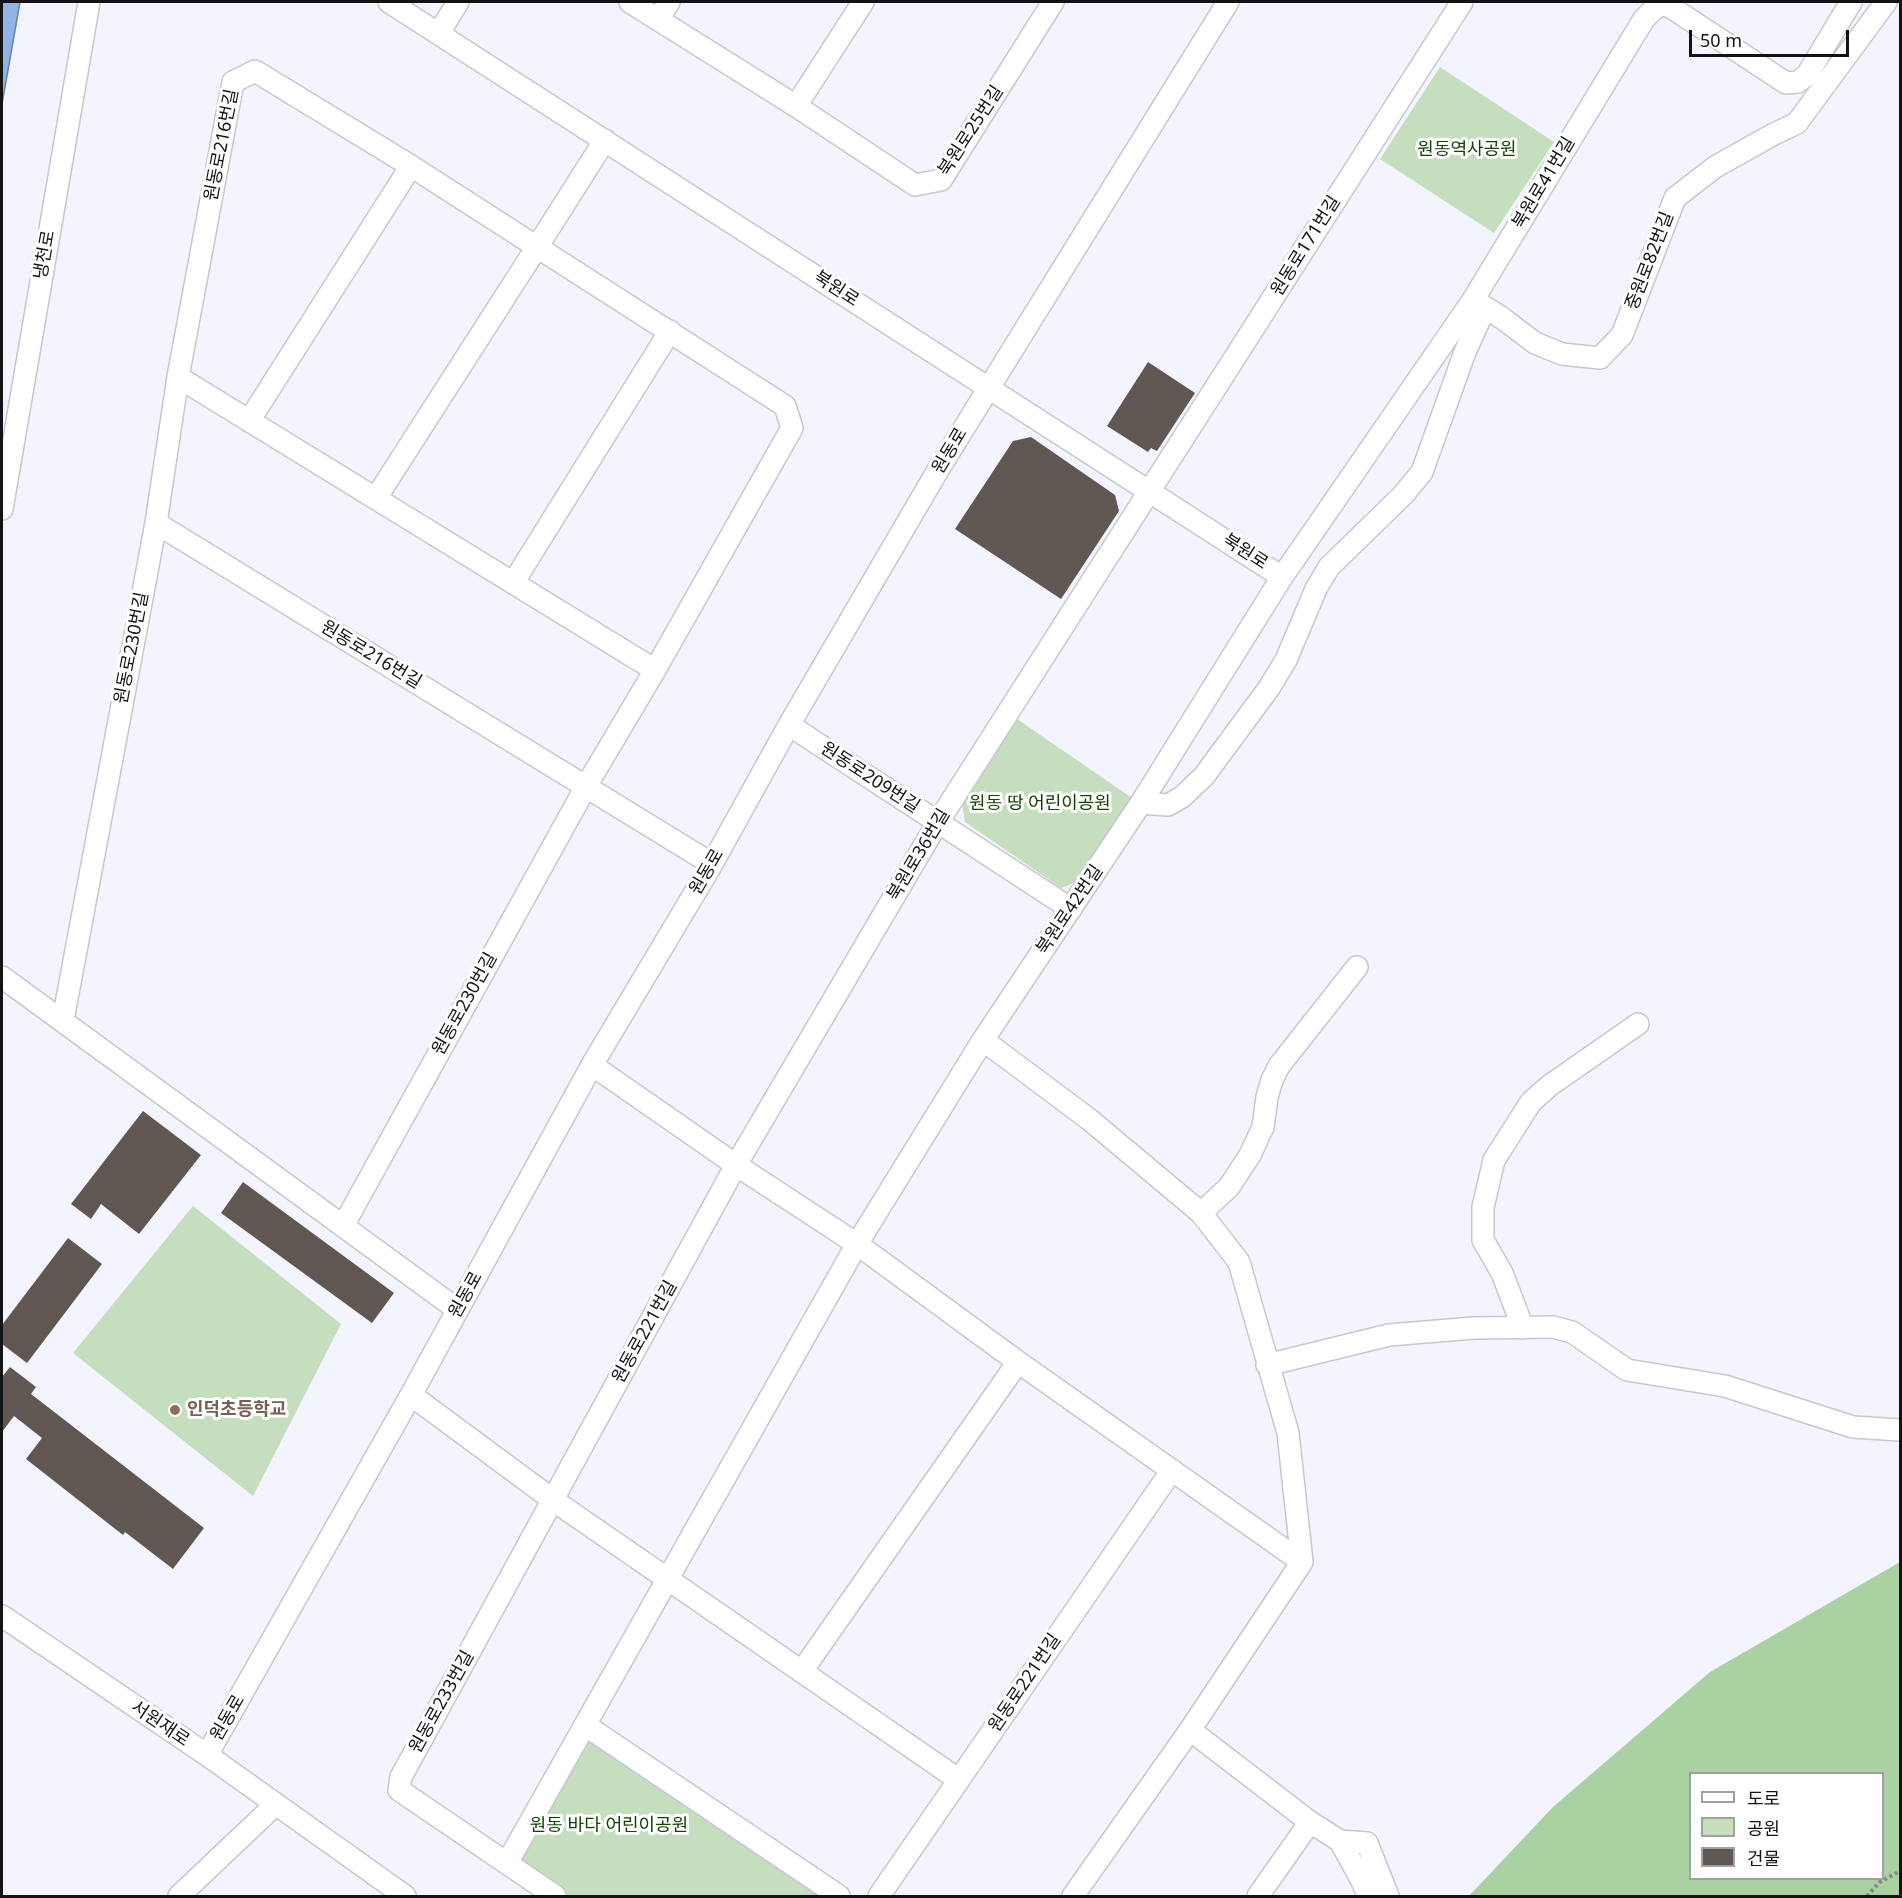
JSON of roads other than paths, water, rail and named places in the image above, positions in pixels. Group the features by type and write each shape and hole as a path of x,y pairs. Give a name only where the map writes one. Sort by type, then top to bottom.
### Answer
{"street":[{"name":"냉천로","path":"2,509 89,2"},
{"name":"북원로","path":"389,2 1282,577"},
{"path":"439,33 458,2"},
{"name":"북원로25번길","path":"630,2 796,106 915,185 941,180 1053,2"},
{"path":"658,20 669,2"},
{"path":"796,106 863,2"},
{"name":"원동로","path":"207,1755 411,1395 592,1065 712,864 789,725 938,470 1228,2"},
{"name":"원동로171번길","path":"1150,491 1462,2"},
{"name":"북원로41번길","path":"1282,577 1479,304 1644,20 1655,8 1666,4 1786,83 1798,82 1808,75 1851,2"},
{"name":"중원로82번길","path":"1479,304 1534,343 1562,354 1600,358 1622,335 1675,198 1714,167 1797,123 1886,2"},
{"name":"원동로216번길","path":"587,785 792,428 785,406 411,166 255,70 233,82 178,377 156,524 587,785 712,864"},
{"path":"376,498 605,140"},
{"path":"249,421 411,166"},
{"path":"1141,803 1168,805 1182,797 1204,776 1269,688 1286,660 1316,589 1329,567 1403,495 1422,472 1465,352 1479,304"},
{"path":"513,583 670,331"},
{"path":"178,377 655,670"},
{"name":"북원로36번길","path":"736,1165 938,822 1150,491"},
{"name":"원동로230번길","path":"63,1020 156,524"},
{"name":"북원로42번길","path":"857,1244 983,1040 1141,803 1282,577"},
{"name":"원동로209번길","path":"789,725 1071,909"},
{"name":"원동로230번길","path":"342,1226 587,785"},
{"path":"1201,1213 1229,1187 1250,1155 1263,1128 1267,1097 1279,1066 1358,967"},
{"path":"2,977 458,1310"},
{"path":"1523,1328 1502,1273 1483,1240 1483,1207 1494,1160 1531,1102 1549,1086 1638,1024"},
{"path":"983,1040 1090,1120 1201,1213 1239,1262 1288,1432 1302,1562 1190,1730 1073,1896"},
{"path":"592,1065 736,1165 857,1244 1018,1362 1302,1562"},
{"name":"원동로221번길","path":"553,1500 736,1165"},
{"path":"507,1863 857,1244"},
{"path":"1267,1365 1389,1335 1474,1328 1553,1327 1572,1332 1627,1370 1725,1386 1853,1426 1900,1430"},
{"path":"802,1671 1018,1362"},
{"path":"411,1395 553,1500 668,1577 959,1780"},
{"name":"원동로221번길","path":"879,1896 1172,1470"},
{"name":"원동로233번길","path":"553,1500 401,1777 399,1790 555,1896"},
{"name":"서원재로","path":"2,1616 207,1755 405,1896"},
{"path":"585,1725 839,1896"},
{"path":"1190,1730 1310,1822 1340,1841 1367,1843 1388,1896"},
{"path":"179,1896 275,1805"},
{"path":"1258,1896 1310,1822"},
{"path":"1340,1841 1368,1896"}],"water":[{"path":"2,2 20,2 2,104"}],"place":[{"name":"인덕초등학교","path":"175,1410"}],"park label":[{"name":"원동역사공원","path":"1467,150"},
{"name":"원동 땅 어린이공원","path":"1040,804"},
{"name":"원동 바다 어린이공원","path":"609,1826"}]}
